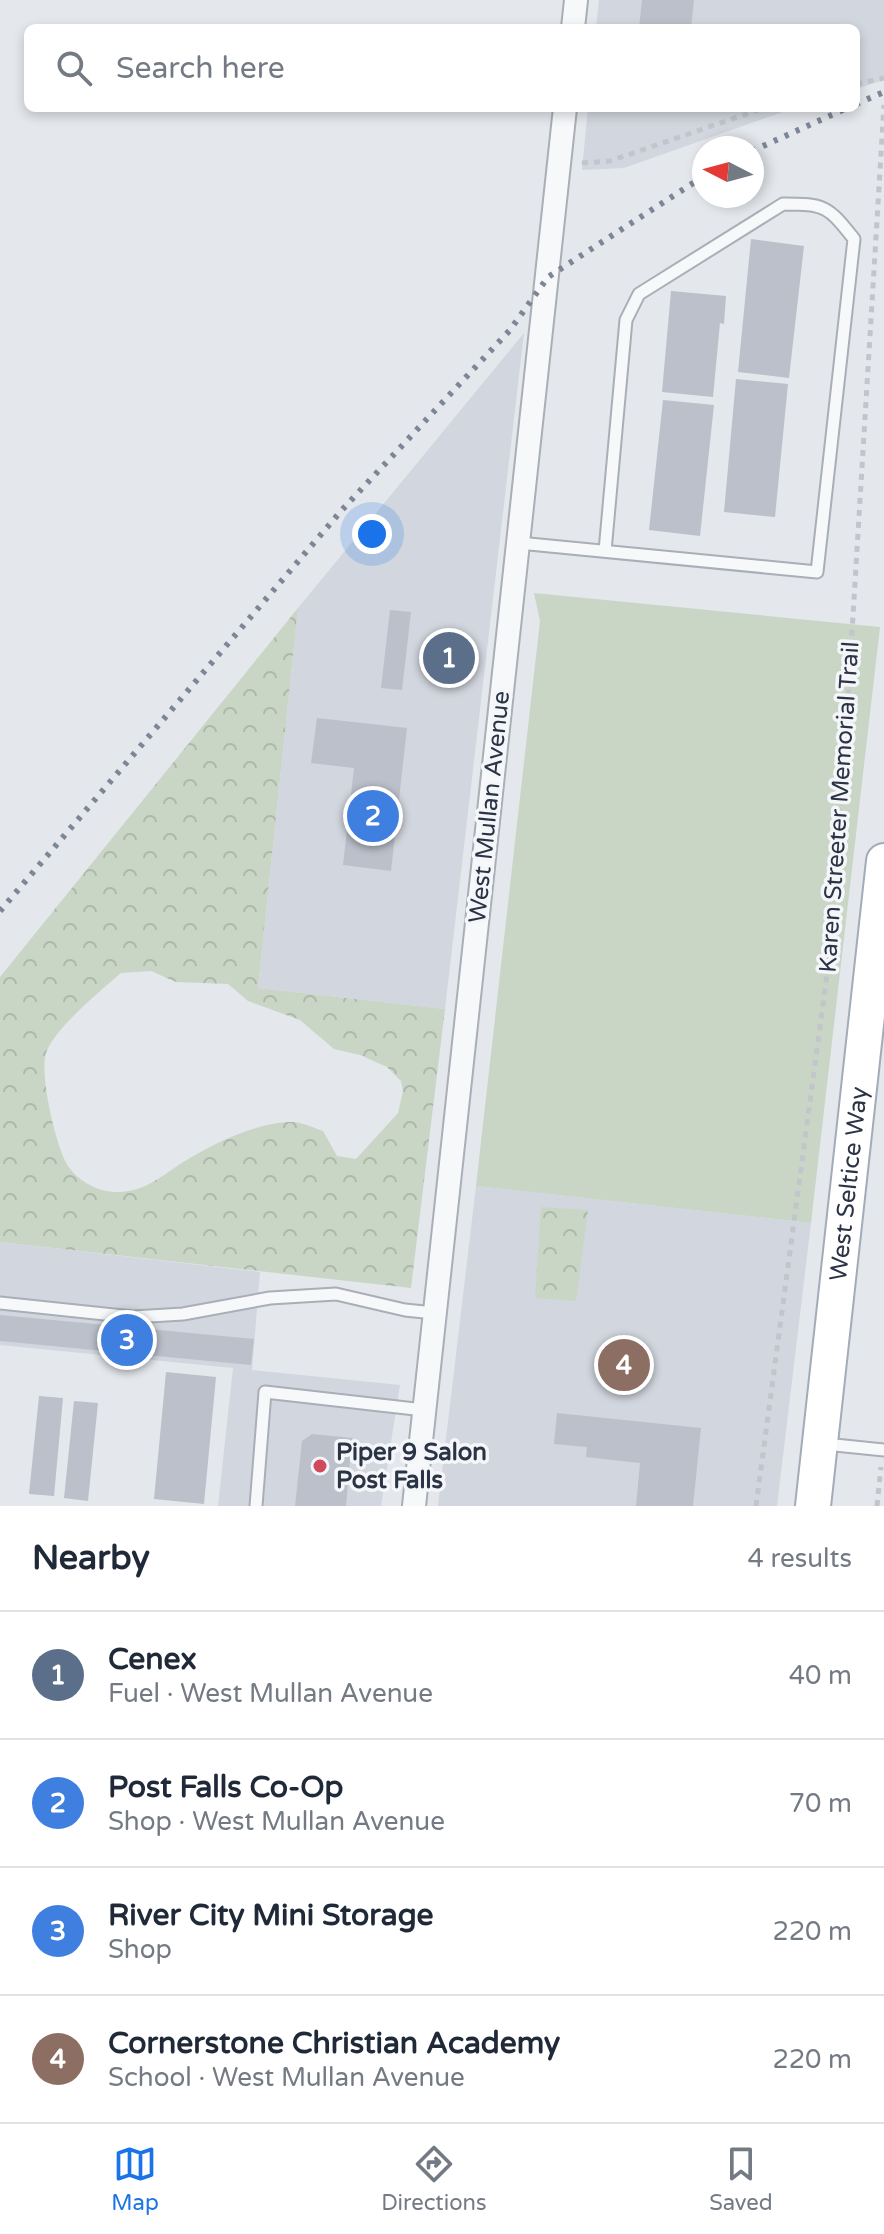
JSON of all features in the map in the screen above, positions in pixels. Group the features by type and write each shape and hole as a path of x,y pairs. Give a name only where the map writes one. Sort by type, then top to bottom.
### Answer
{"main road":[{"name":"West Seltice Way","path":"813,1506 884,861"}],"street":[{"path":"573,24 576,0"},
{"name":"West Mullan Avenue","path":"414,1506 565,112"}],"lane":[{"path":"519,543 817,572 854,239 833,212 809,204 783,204 639,294 626,320 605,551"},
{"path":"0,1303 133,1317 183,1314 270,1298 336,1294 405,1310 434,1313"},
{"path":"256,1506 265,1392 424,1410"},
{"path":"820,1443 884,1450"}],"path":[{"path":"860,83 884,78"},
{"name":"Karen Streeter Memorial Trail","path":"756,1506 828,967 845,749 884,105"},
{"path":"559,164 610,161 752,112"}],"shaded area":[{"path":"599,0 884,0 884,80 860,88 860,24 596,24"},
{"path":"588,112 783,112 715,136 692,136 692,144 624,168 582,170"},
{"path":"524,333 445,1009 258,988 298,608"},
{"path":"476,1186 811,1223 777,1506 438,1506"},
{"path":"0,1242 260,1272 252,1370 400,1385 381,1506 218,1506 233,1368 0,1345"}],"green space":[{"path":"534,593 880,627 811,1223 476,1186 540,621"},
{"path":"298,608 258,988 445,1009 411,1288 0,1242 0,977","holes":["151,971 176,982 228,984 248,1001 300,1020 334,1049 360,1055 387,1067 401,1081 403,1091 398,1113 356,1159 337,1156 323,1131 298,1123 280,1123 265,1125 220,1142 137,1189 113,1192 84,1182 68,1166 59,1144 47,1093 46,1053 68,1022 121,973"]},
{"path":"541,1207 588,1210 576,1301 535,1298"}],"building":[{"path":"642,0 694,0 691,24 639,24"},
{"path":"751,239 804,246 789,378 738,372"},
{"path":"671,291 726,296 724,324 720,323 713,397 662,392"},
{"path":"736,379 788,384 775,517 724,512"},
{"path":"663,400 714,405 700,536 649,530"},
{"path":"390,610 411,612 402,690 381,688"},
{"path":"436,633 467,636 462,683 431,680"},
{"path":"317,718 407,728 391,871 343,865 354,768 311,763"},
{"path":"0,1315 254,1339 251,1365 0,1341"},
{"path":"166,1372 216,1377 204,1504 154,1499"},
{"path":"39,1396 63,1398 54,1496 29,1494"},
{"path":"74,1401 98,1403 88,1501 64,1498"},
{"path":"557,1413 701,1428 693,1506 636,1506 640,1463 586,1457 587,1447 554,1444"},
{"path":"312,1434 352,1438 346,1506 295,1506 302,1441"}],"railway":[{"path":"860,102 884,92"},
{"path":"764,146 838,112"},
{"path":"0,911 341,511 510,330 548,277 692,184"}],"place":[{"name":"Cenex","path":"449,658"},
{"name":"Post Falls Co-Op","path":"373,816"},
{"name":"River City Mini Storage","path":"127,1340"},
{"name":"Cornerstone Christian Academy","path":"624,1365"},
{"name":"Piper 9 Salon Post Falls","path":"320,1466"}]}
